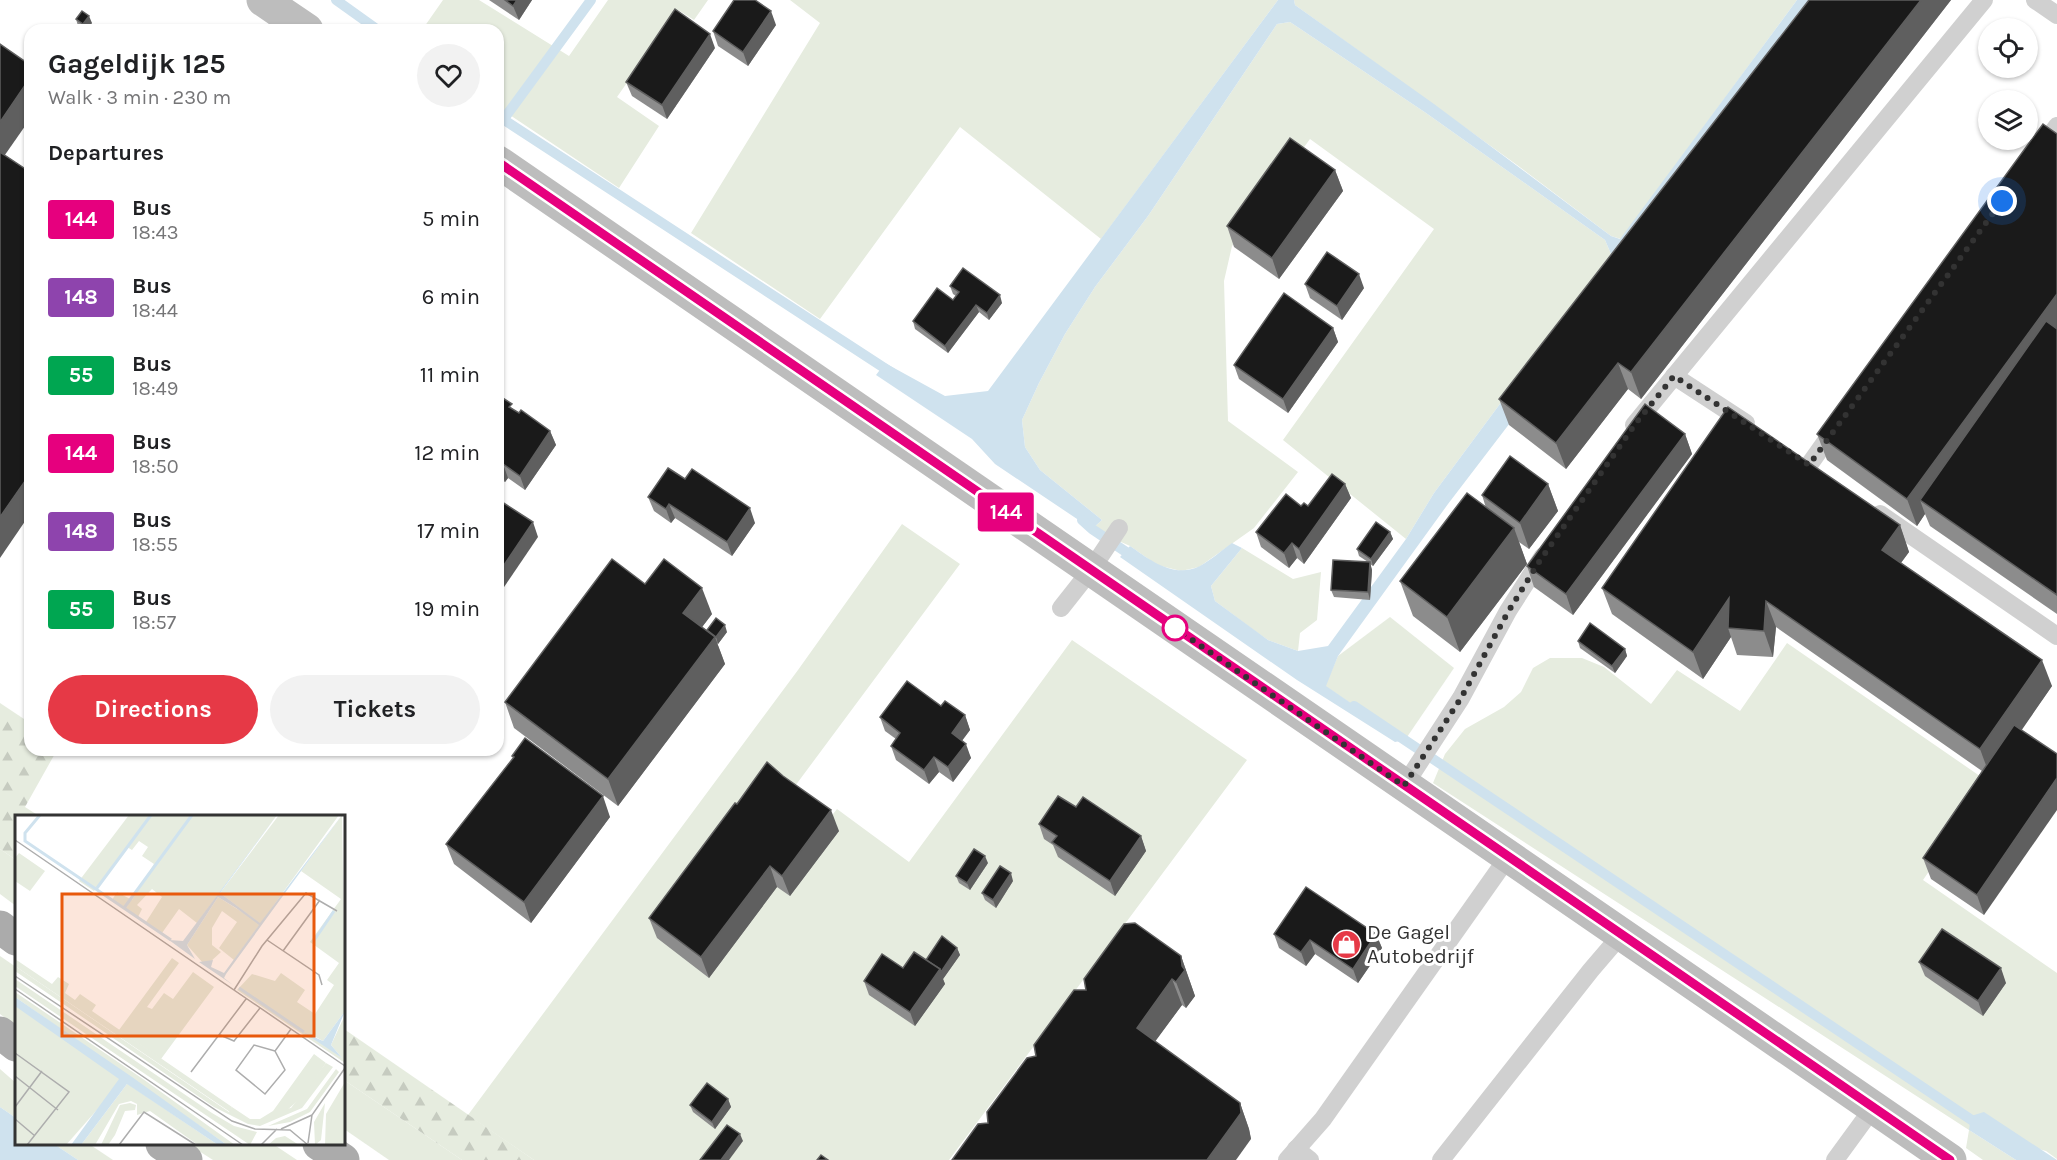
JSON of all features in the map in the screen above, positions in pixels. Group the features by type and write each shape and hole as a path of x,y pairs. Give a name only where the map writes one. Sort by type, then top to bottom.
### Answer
{"main road":[{"path":"0,927 15,938"},
{"path":"0,1034 15,1044"},
{"path":"165,1145 186,1160"},
{"path":"322,1145 343,1160"}],"street":[{"path":"263,0 298,24"},
{"path":"504,166 1097,561 1417,766 1508,857 1950,1160"}],"lane":[{"path":"1623,441 1984,0"},
{"path":"2035,0 2057,15"},
{"path":"2029,165 2057,126"},
{"path":"1674,376 1761,433"},
{"path":"1828,478 1804,461 1845,416"},
{"path":"1866,504 2057,636"},
{"path":"1061,609 1119,528"},
{"path":"1417,766 1461,698 1508,612 1552,544"},
{"path":"1311,1160 1291,1155 1323,1119 1508,857"},
{"path":"1441,1160 1621,935"},
{"path":"1834,1160 1873,1108"}],"green space":[{"path":"443,0 479,0 569,56 608,0 708,0 694,20 678,10 617,97 659,126 619,188 504,111 504,24 426,24"},
{"path":"790,0 1278,0 1101,239 960,127 820,319 691,233 820,23"},
{"path":"1294,0 1797,0 1621,239 1611,236 1517,165 1295,5"},
{"path":"1290,22 1426,113 1605,240 1611,254 1434,493 1406,539 1283,440 1434,229 1310,139 1232,246 1224,281 1228,421 1298,472 1254,528 1199,567 1181,571 1157,565 1130,546 1092,529 1102,520 1040,470 1025,447 1022,420 1065,334 1095,287 1148,216 1277,24"},
{"path":"902,524 960,564 697,918 732,942 837,809 909,862 1072,640 1247,760 949,1160 534,1160 468,1115 798,670"},
{"path":"1242,548 1293,579 1321,572 1317,620 1300,633 1298,651 1268,640 1215,601 1211,586"},
{"path":"1390,617 1454,668 1405,740 1325,686 1338,656"},
{"path":"1787,643 1990,783 1923,880 2057,973 2057,1159 2046,1151 1969,1130 1433,783 1445,754 1465,729 1504,707 1521,692 1533,668 1550,658 1582,658 1604,667 1651,704 1677,670 1740,711"},
{"path":"0,703 24,719 24,756 54,756 25,807 37,815 15,815 15,859 0,849"},
{"path":"0,849 15,859 15,905 0,894"},
{"path":"0,956 15,966 15,1025 0,1014"},
{"path":"345,1030 534,1160 462,1160 345,1081"},
{"path":"0,1069 15,1082 15,1117 0,1107"},
{"path":"345,1081 462,1160 389,1160 345,1130"},
{"path":"1969,1130 2016,1160 1983,1160 1966,1148"},
{"path":"56,1145 90,1145 113,1160 78,1160"},
{"path":"190,1145 274,1145 297,1160 213,1160"}],"water":[{"path":"1278,0 1294,0 1295,5 1434,104 1611,236 1620,239 1797,0 1820,0 1637,257 1448,504 1338,656 1326,686 1405,740 1395,742 1297,680 1120,557 1130,546 1163,566 1181,570 1190,569 1204,564 1232,543 1242,548 1211,586 1215,601 1268,640 1298,651 1328,646 1406,539 1434,493 1611,254 1605,240 1426,113 1290,22 1277,24 1148,216 1095,287 1065,334 1022,420 1025,447 1040,470 1102,520 1092,529 995,464 972,439 876,375 885,363 945,396 988,391"},
{"path":"0,1107 15,1117 15,1145 56,1145 78,1160 0,1160"},
{"path":"1984,1112 2057,1160 2016,1160 1969,1130 1971,1116"}],"building":[{"path":"505,0 517,0 513,6"},
{"path":"734,0 755,0 771,11 743,52 713,31"},
{"path":"1809,0 1921,0 1631,372 1618,363 1556,443 1499,399"},
{"path":"675,9 710,34 662,105 626,82"},
{"path":"82,11 89,16 83,24 76,19"},
{"path":"0,44 24,61 24,87 0,122"},
{"path":"2043,124 2057,134 2057,294 1907,499 1817,434 2024,150 2038,150 2038,131"},
{"path":"1290,138 1335,170 1272,258 1227,226"},
{"path":"0,152 24,168 24,483 0,517"},
{"path":"1327,252 1359,274 1337,306 1305,284"},
{"path":"963,268 1000,295 987,313 976,305 945,346 913,321 937,288 953,300 959,292 950,286"},
{"path":"1284,293 1333,328 1283,399 1234,365"},
{"path":"2046,321 2057,329 2057,595 1920,500"},
{"path":"504,399 512,404 509,407 519,413 521,410 550,431 520,476 504,465"},
{"path":"1645,404 1685,434 1566,594 1527,566"},
{"path":"1728,407 1900,525 1882,550 2042,660 1980,749 1766,601 1764,631 1728,628 1729,598 1693,652 1602,588"},
{"path":"1510,456 1548,484 1520,523 1482,495"},
{"path":"668,468 685,479 692,469 750,508 727,542 669,504 666,509 648,497"},
{"path":"1332,474 1345,484 1299,549 1292,543 1284,553 1256,532 1286,494 1301,506 1304,503 1308,506"},
{"path":"1467,493 1514,528 1447,617 1400,581"},
{"path":"504,503 533,522 504,565"},
{"path":"1376,522 1390,532 1371,559 1357,549"},
{"path":"612,559 645,584 664,559 702,588 683,613 715,637 608,779 505,702"},
{"path":"1333,560 1370,562 1368,592 1331,590"},
{"path":"716,618 725,625 716,637 707,630"},
{"path":"1590,623 1625,649 1612,666 1578,641"},
{"path":"907,681 941,706 945,701 965,715 952,733 966,744 948,767 934,757 924,770 891,746 900,733 880,717"},
{"path":"2014,725 2057,754 2057,778 1977,895 1923,858"},
{"path":"525,738 603,796 524,902 446,844 514,757 512,756"},
{"path":"767,762 831,810 782,876 770,866 701,957 649,918"},
{"path":"1058,796 1076,807 1083,797 1141,836 1110,881 1052,842 1057,836 1039,824"},
{"path":"974,849 985,856 967,883 956,876"},
{"path":"1000,866 1011,873 993,900 982,893"},
{"path":"1306,887 1376,934 1353,969 1310,940 1301,952 1274,934"},
{"path":"1135,923 1181,956 1185,970 1176,982 1172,979 1137,1028 1240,1103 1241,1113 1207,1160 952,1160 978,1124 988,1123 987,1112 1027,1058 1036,1056 1034,1045 1074,990 1086,990 1084,979 1124,924"},
{"path":"1942,929 2001,968 1978,1001 1919,962"},
{"path":"942,936 957,948 941,972 926,960"},
{"path":"914,952 940,969 910,1012 864,981 882,954 903,968"},
{"path":"707,1083 728,1099 712,1122 690,1105"},
{"path":"727,1125 740,1134 721,1160 700,1160"},
{"path":"821,1155 828,1160 817,1160"}],"waterway":[{"path":"336,0 370,24"},
{"path":"504,119 591,0"},
{"path":"504,120 892,373"},
{"path":"1082,520 1135,558"},
{"path":"1354,706 1982,1127"}],"bus line":[{"name":"144","path":"504,166 1950,1160"}],"place":[{"name":"De Gagel Autobedrijf","path":"1346,944"}],"route":[{"path":"1175,628 1404,786 1461,698 1508,612 1539,562 1636,423 1674,376 1809,465 2002,201"}]}
